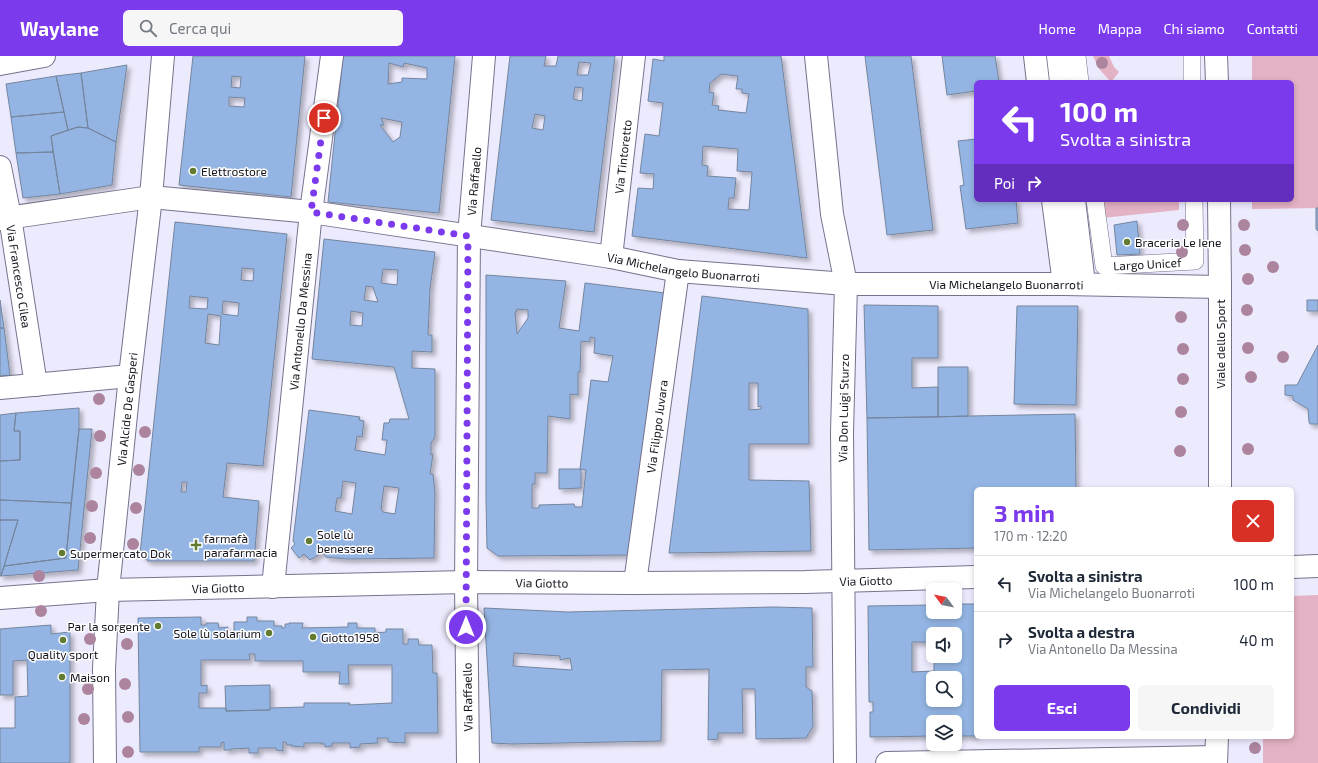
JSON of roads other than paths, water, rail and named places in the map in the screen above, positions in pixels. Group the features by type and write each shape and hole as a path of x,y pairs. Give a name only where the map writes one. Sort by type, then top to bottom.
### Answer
{"street":[{"path":"0,64 44,56"},
{"name":"Via Alcide De Gasperi","path":"104,763 104,669 108,590 130,376 151,197 163,56"},
{"name":"Via Antonello Da Messina","path":"273,587 311,212 332,56"},
{"name":"Via Raffaello","path":"468,763 466,582 468,236 484,56"},
{"name":"Via Tintoretto","path":"611,257 634,56"},
{"name":"Via Don Luigi Sturzo","path":"816,56 832,214 846,284 842,432 845,763"},
{"path":"1035,56 1038,80"},
{"path":"1058,56 1061,80"},
{"path":"1077,56 1080,80"},
{"path":"1192,56 1192,80"},
{"path":"1216,56 1217,80"},
{"name":"Via Francesco Cilea","path":"0,167 5,218 36,385"},
{"name":"Via Michelangelo Buonarroti","path":"5,218 151,197 311,212 611,257 678,271 846,284 1074,284 1220,287"},
{"path":"1054,202 1074,284"},
{"path":"1074,202 1074,284"},
{"name":"Largo Unicef","path":"1095,202 1104,266 1195,261 1194,202"},
{"name":"Viale dello Sport","path":"1219,202 1220,487"},
{"name":"Via Filippo Juvara","path":"635,583 678,271"},
{"path":"0,388 130,376"},
{"path":"1294,567 1318,566"},
{"name":"Via Giotto","path":"0,598 108,590 466,582 635,583 844,581 974,577"},
{"path":"886,763 1216,752"}],"place":[{"name":"Elettrostore","path":"193,171"},
{"name":"Braceria Le Iene","path":"1127,242"},
{"name":"Sole lù benessere","path":"309,541"},
{"name":"farmafà parafarmacia","path":"196,545"},
{"name":"Supermercato Dok","path":"62,553"},
{"name":"Par la sorgente","path":"158,626"},
{"name":"Sole lù solarium","path":"269,633"},
{"name":"Giotto1958","path":"313,637"},
{"name":"Quality sport","path":"63,640"},
{"name":"Maison","path":"62,677"}]}
